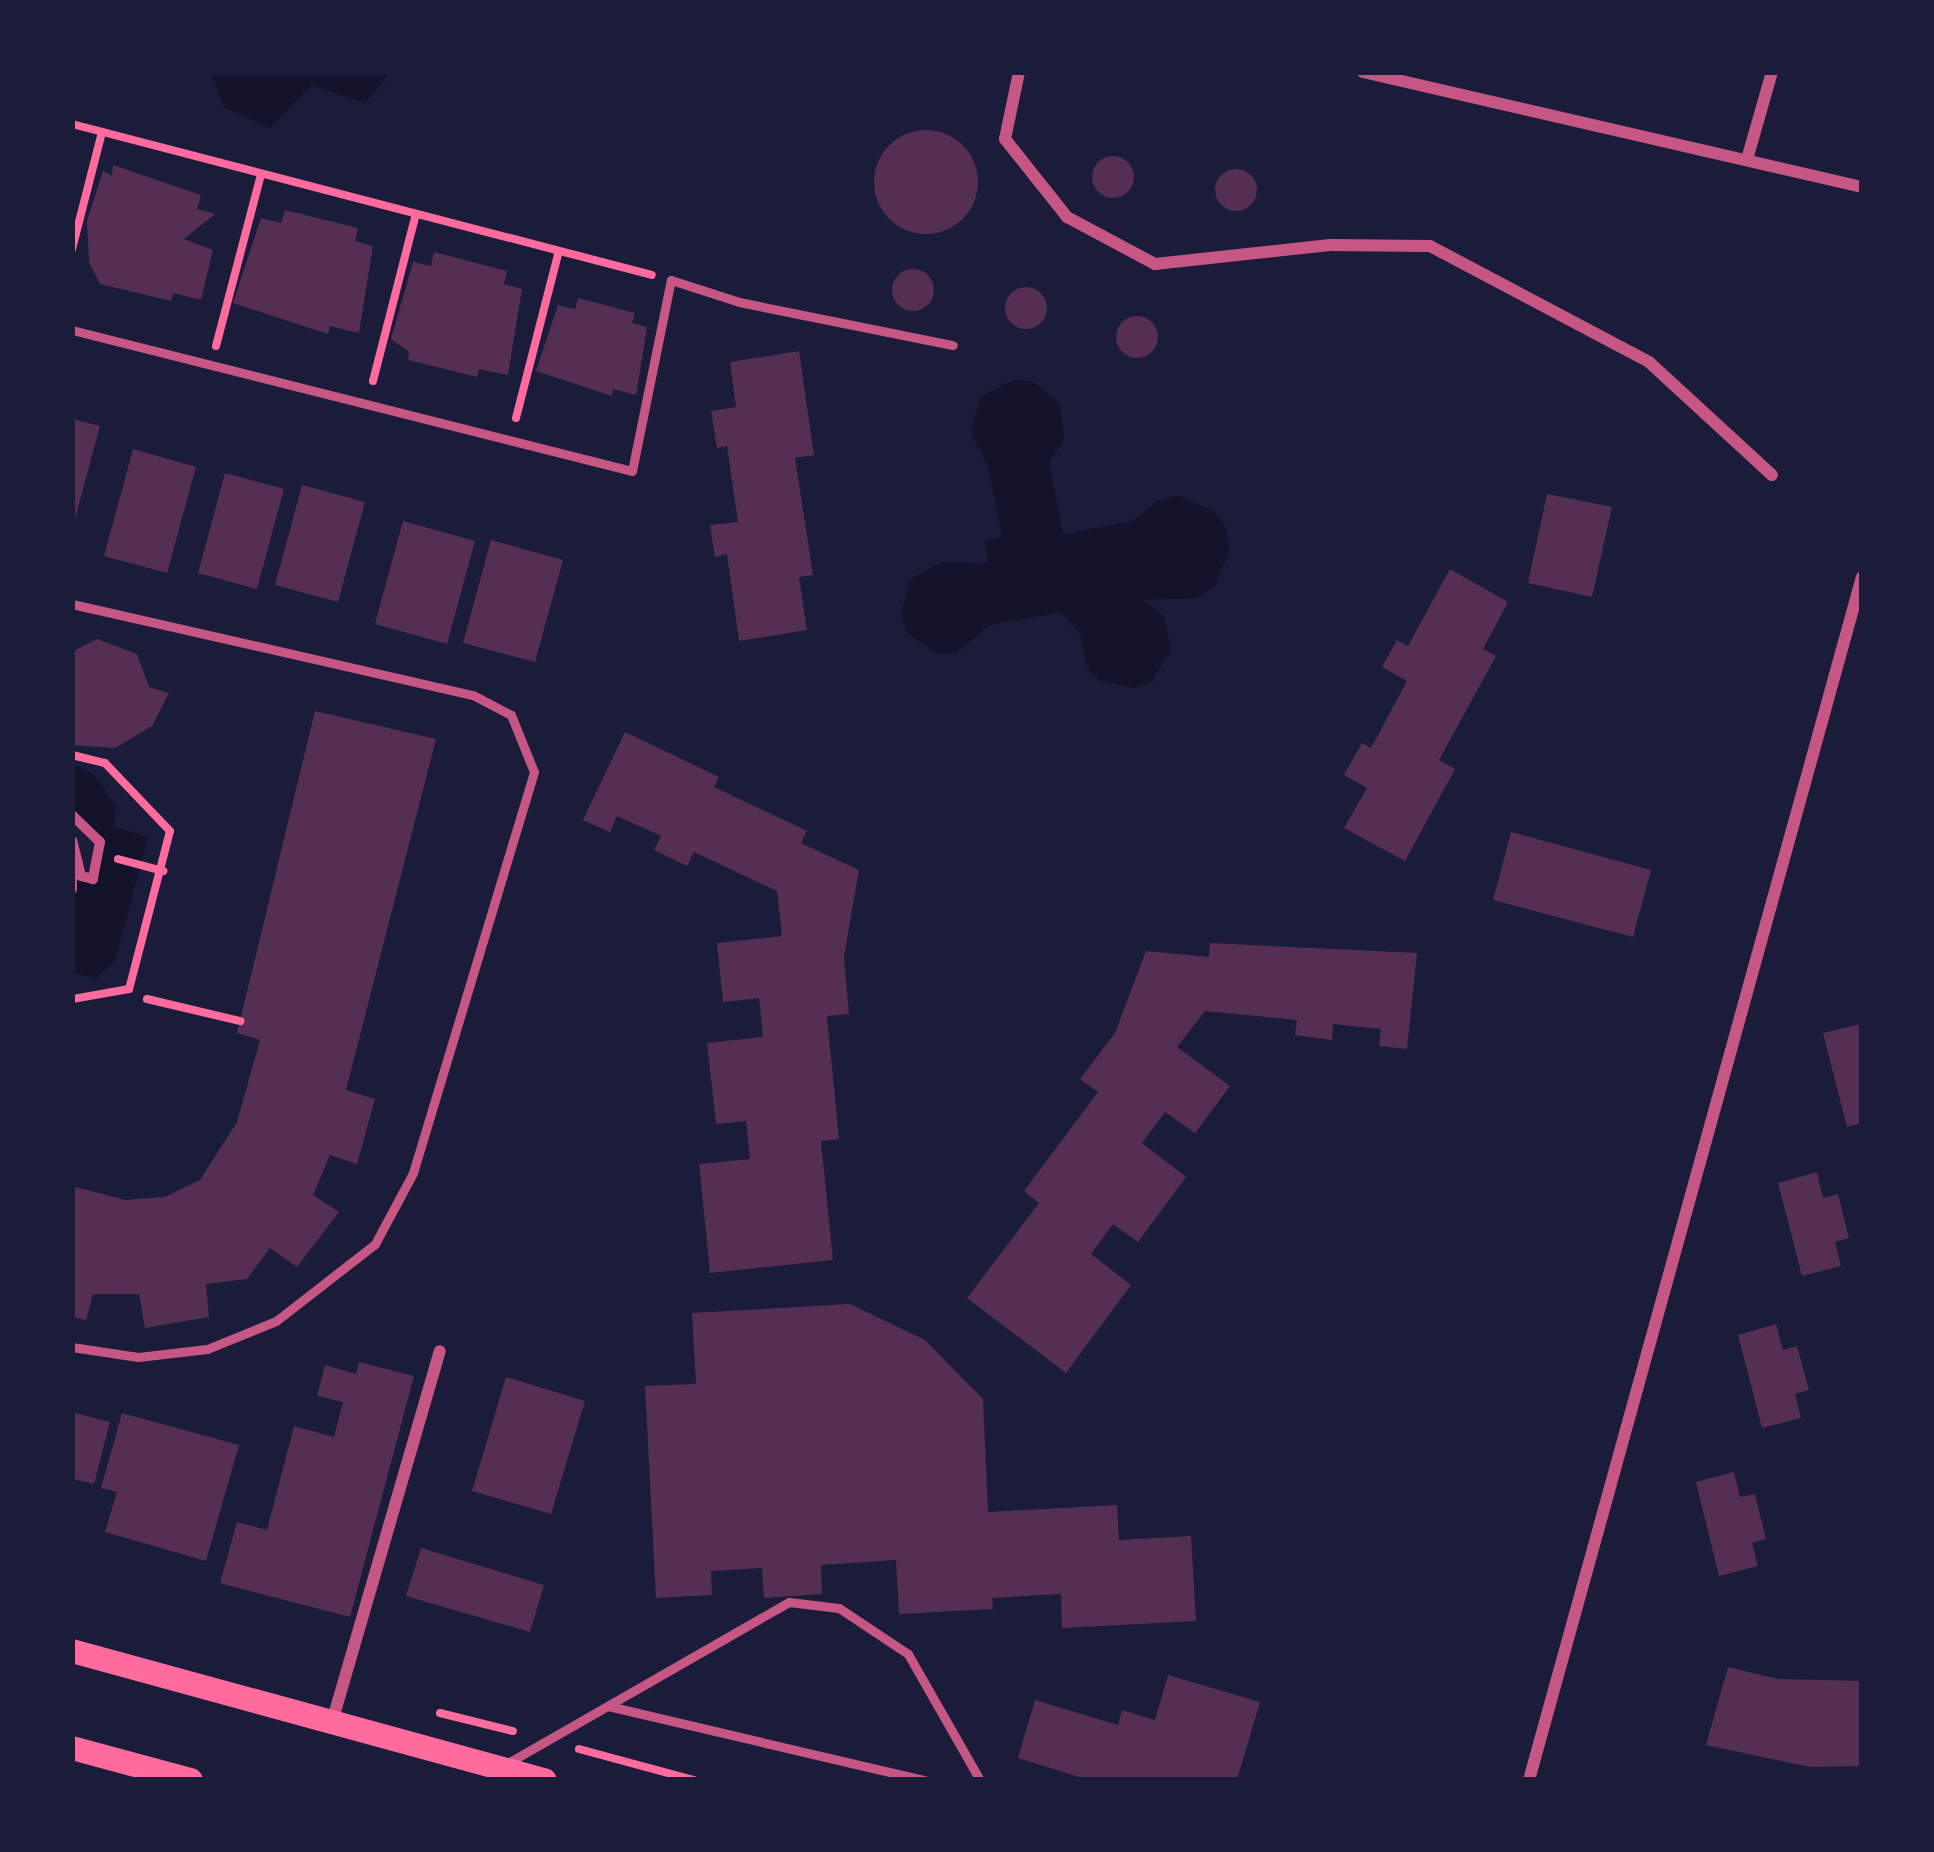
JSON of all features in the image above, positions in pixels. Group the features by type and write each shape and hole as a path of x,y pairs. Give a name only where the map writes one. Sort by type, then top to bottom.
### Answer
{"main road":[{"path":"72,1651 545,1780"},
{"path":"72,1748 191,1780"}],"street":[{"path":"1019,72 1005,139 1066,217 1155,264 1330,245 1430,246 1649,362 1772,475"},
{"path":"1363,72 1748,156 1862,187"},
{"path":"1748,156 1772,72"},
{"path":"1529,1780 1862,578"},
{"path":"72,814 100,842 93,880 81,877 72,841"},
{"path":"72,873 72,889"},
{"path":"332,1722 440,1351"}],"lane":[{"path":"72,330 632,471 671,280 739,302 953,345"},
{"path":"72,604 473,695 511,715 534,772 413,1173 374,1244 276,1321 207,1349 138,1357 72,1347"},
{"path":"498,1767 608,1706 749,1618 789,1602 839,1608 908,1654 980,1780"},
{"path":"608,1706 924,1780"}],"path":[{"path":"72,124 671,280"},
{"path":"72,249 102,132"},
{"path":"211,365 261,174"},
{"path":"367,405 416,214"},
{"path":"511,440 560,250"},
{"path":"72,755 105,763 170,831 129,988 72,999"},
{"path":"147,999 240,1021"}],"shaded area":[{"path":"211,72 386,72 386,78 365,103 312,85 270,128 224,107"},
{"path":"1013,380 1032,381 1060,404 1064,440 1049,463 1063,534 1134,521 1158,500 1179,496 1215,512 1226,529 1230,550 1214,587 1197,598 1144,600 1164,616 1171,651 1152,681 1135,688 1100,681 1087,668 1080,634 1061,612 989,625 955,654 936,654 907,632 901,615 910,580 940,562 988,563 985,541 1002,537 988,465 971,432 981,397"},
{"path":"74,765 93,774 116,806 114,827 148,837 115,961 96,978 72,972 72,841 77,864 93,879 100,842 72,815"}],"building":[{"path":"926,130 946,134 963,145 974,162 978,182 974,202 963,219 946,230 926,234 906,230 889,219 878,202 874,182 878,162 889,145 906,134"},
{"path":"1113,156 1128,162 1134,177 1128,192 1113,198 1098,192 1092,177 1098,162"},
{"path":"113,165 201,195 197,209 215,214 184,239 213,250 201,300 173,293 171,301 100,284 89,262 87,221 103,171 112,176"},
{"path":"1236,169 1251,175 1257,190 1251,205 1236,211 1221,205 1215,190 1221,175"},
{"path":"285,210 358,228 355,241 373,246 359,333 330,326 328,334 233,303 261,218 281,223"},
{"path":"434,252 507,271 504,284 522,289 508,375 479,369 477,377 408,360 409,352 391,339 413,262 431,266"},
{"path":"913,269 928,275 934,290 928,305 913,311 898,305 892,290 898,275"},
{"path":"1026,287 1041,293 1047,308 1041,323 1026,329 1011,323 1005,308 1011,293"},
{"path":"578,298 635,313 632,323 647,327 636,395 613,389 612,396 536,371 558,305 575,309"},
{"path":"1137,316 1152,322 1158,337 1152,352 1137,358 1122,352 1116,337 1122,322"},
{"path":"799,351 814,455 795,458 813,575 799,577 807,630 739,641 727,554 715,557 710,525 738,522 727,446 717,448 711,411 736,407 730,362"},
{"path":"72,419 100,426 73,526 72,526"},
{"path":"133,449 196,467 167,573 104,556"},
{"path":"225,473 284,489 257,589 198,573"},
{"path":"302,485 365,502 338,602 275,585"},
{"path":"1547,494 1612,507 1592,597 1528,583"},
{"path":"403,521 475,541 447,644 375,624"},
{"path":"491,540 563,560 535,662 463,643"},
{"path":"1450,569 1508,602 1483,649 1496,656 1439,760 1455,769 1405,861 1344,828 1367,788 1344,775 1362,743 1371,748 1407,681 1382,667 1397,640 1408,646"},
{"path":"97,639 137,654 149,687 169,693 152,726 115,748 72,745 72,652"},
{"path":"315,711 436,739 346,1090 375,1099 357,1164 330,1155 313,1195 339,1212 297,1267 270,1248 247,1279 206,1284 209,1317 145,1328 139,1294 93,1294 86,1320 72,1317 72,1186 125,1200 165,1197 200,1180 237,1122 260,1040 237,1033"},
{"path":"625,732 719,777 714,787 807,831 801,843 859,870 844,957 849,1014 827,1016 839,1139 821,1141 833,1260 710,1273 699,1164 750,1159 746,1121 716,1124 707,1043 763,1037 759,998 723,1002 717,943 782,936 777,891 694,852 687,866 654,850 661,836 617,816 610,832 583,820"},
{"path":"1511,832 1651,870 1633,937 1493,900"},
{"path":"1210,943 1417,953 1407,1049 1379,1046 1381,1029 1333,1024 1332,1040 1295,1035 1297,1020 1205,1011 1177,1047 1230,1086 1195,1133 1165,1112 1142,1143 1186,1177 1138,1242 1113,1224 1091,1254 1131,1285 1066,1373 967,1298 1039,1203 1024,1191 1098,1092 1080,1079 1115,1033 1146,951 1209,957"},
{"path":"1861,1024 1862,1123 1847,1127 1823,1033"},
{"path":"1817,1172 1823,1198 1838,1194 1849,1238 1835,1242 1841,1266 1802,1276 1778,1183"},
{"path":"850,1304 925,1340 983,1399 988,1512 1117,1505 1119,1540 1191,1536 1196,1621 1062,1628 1061,1594 992,1598 993,1609 899,1614 896,1560 821,1565 822,1594 764,1598 762,1568 711,1571 712,1595 656,1598 645,1386 696,1384 692,1313"},
{"path":"1776,1324 1783,1350 1797,1346 1809,1390 1795,1394 1801,1418 1762,1428 1738,1335"},
{"path":"359,1362 414,1376 350,1617 220,1583 237,1522 267,1530 294,1426 334,1437 343,1402 317,1396 325,1365 356,1374"},
{"path":"506,1377 585,1401 551,1514 472,1491"},
{"path":"72,1412 110,1422 94,1484 72,1479"},
{"path":"122,1413 239,1445 206,1561 105,1532 117,1492 101,1488"},
{"path":"1734,1472 1740,1497 1755,1494 1766,1539 1752,1543 1758,1566 1719,1576 1696,1482"},
{"path":"421,1548 544,1585 530,1632 406,1596"},
{"path":"1728,1667 1778,1679 1862,1681 1862,1766 1810,1767 1706,1745"},
{"path":"1168,1675 1260,1702 1237,1780 1089,1780 1018,1758 1035,1700 1118,1725 1122,1710 1155,1720"}]}
